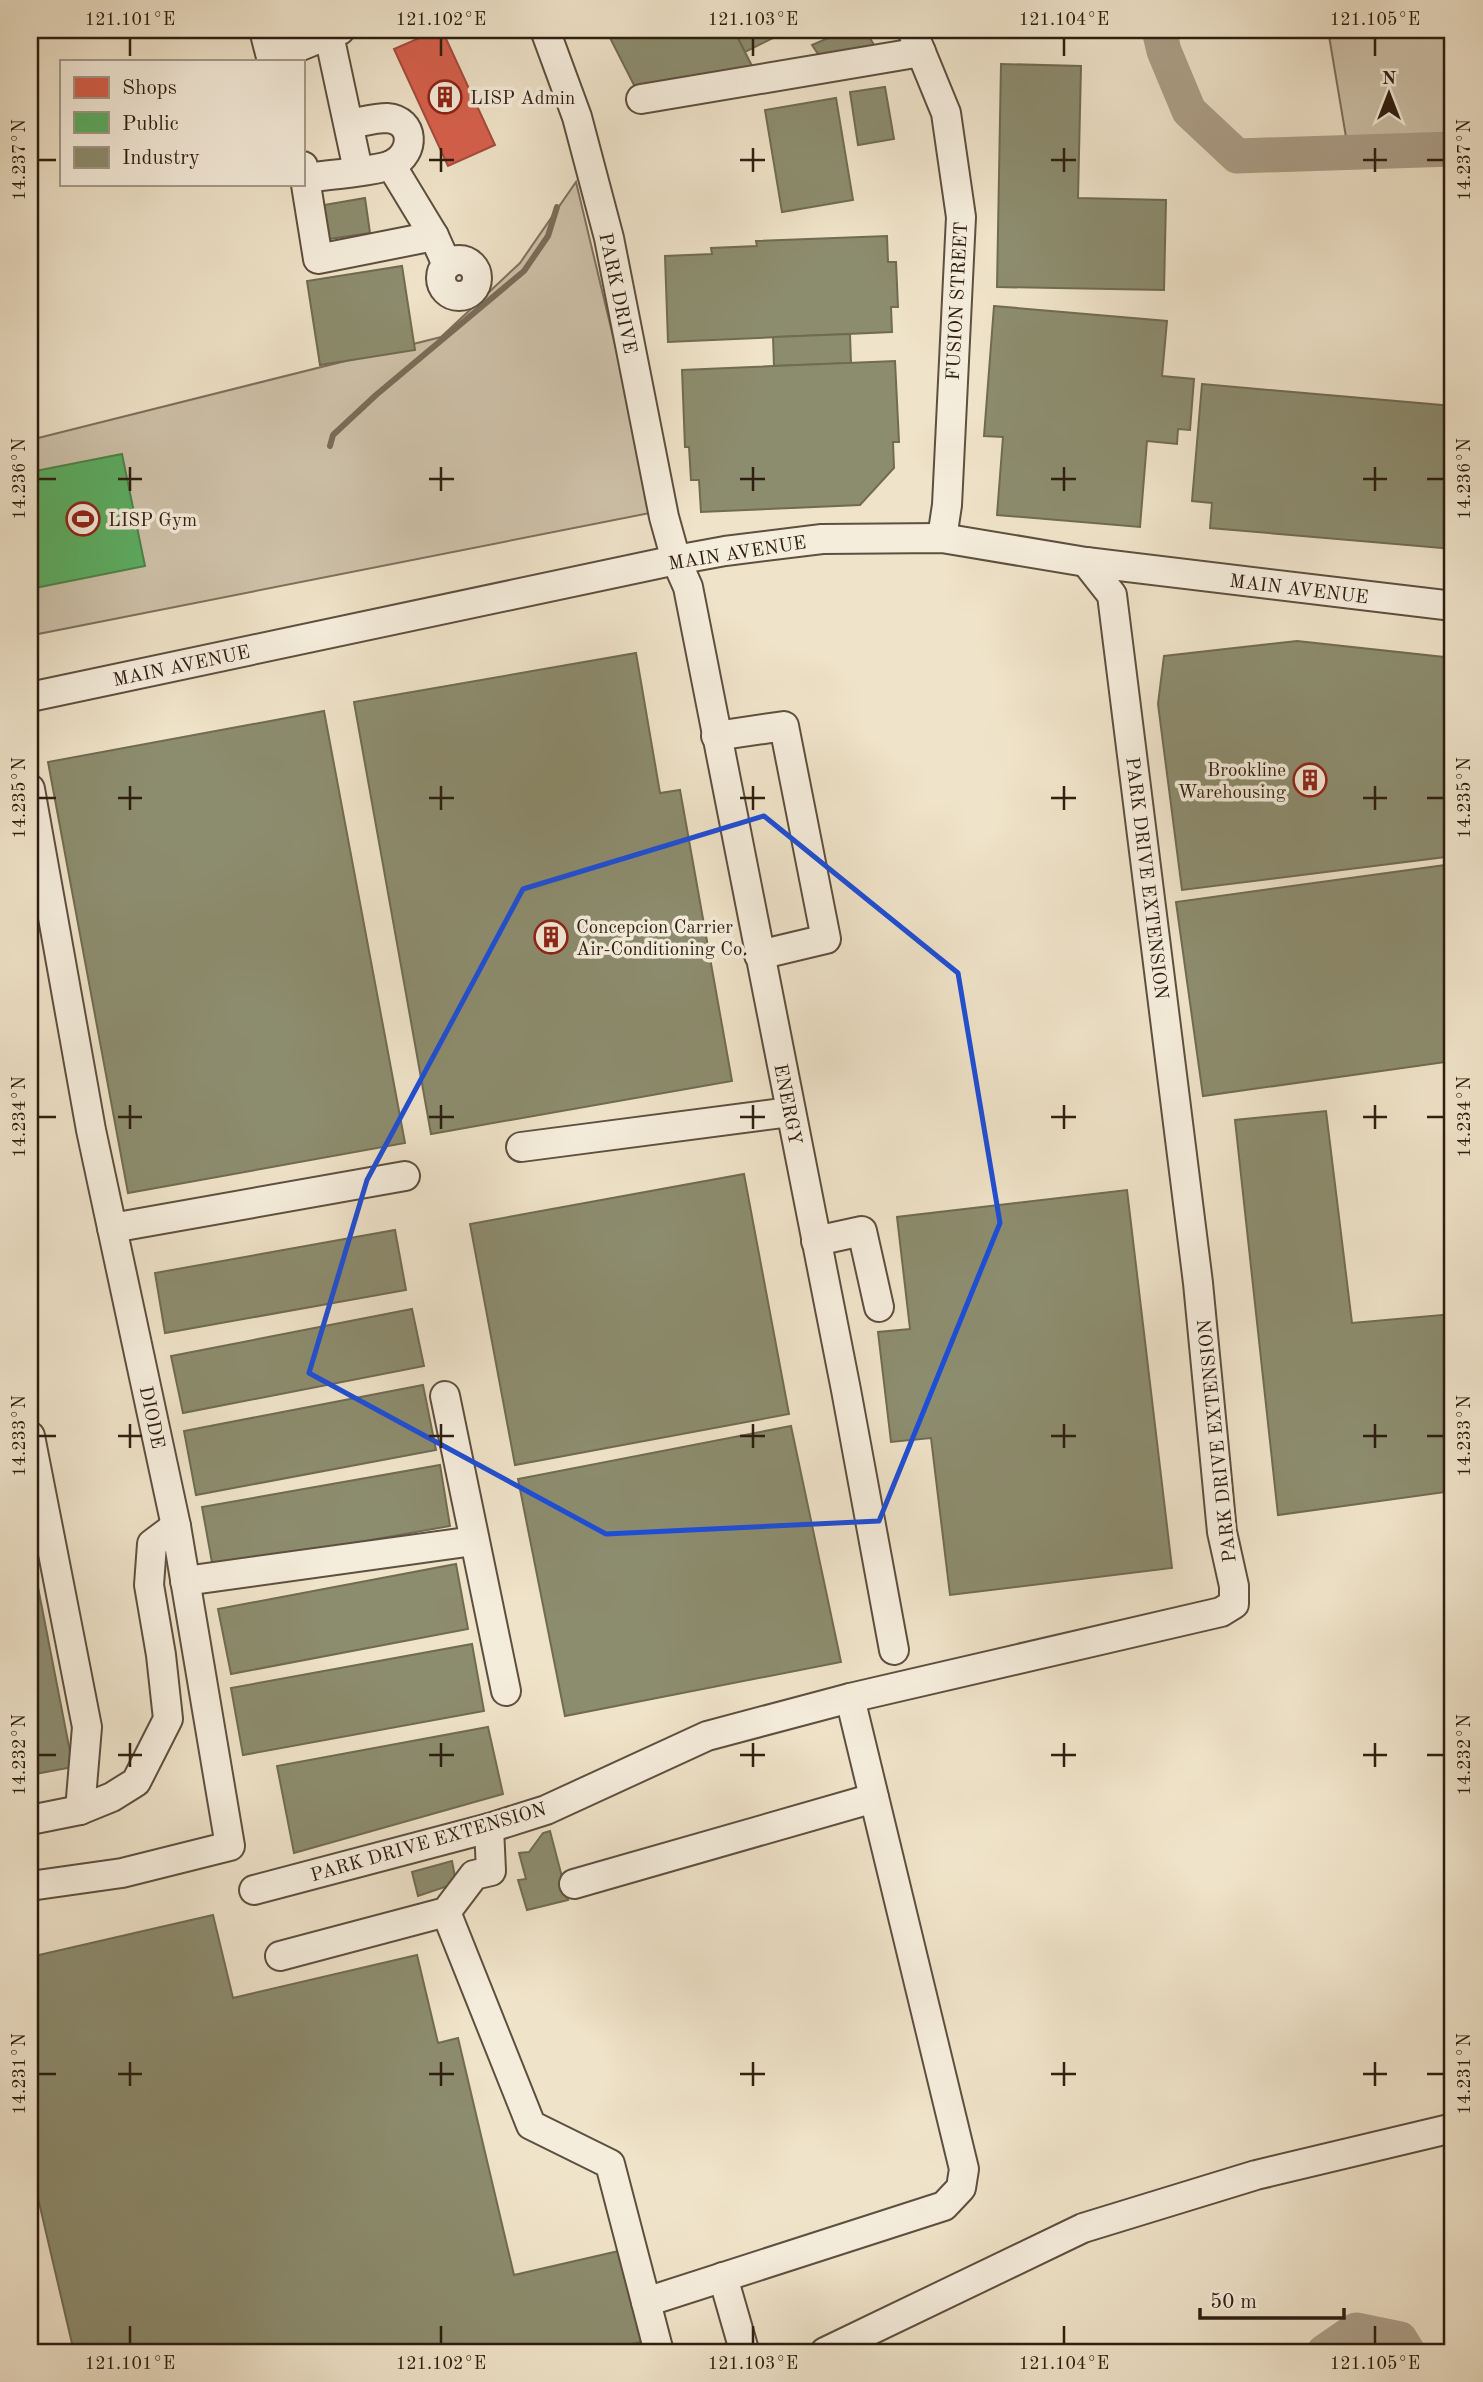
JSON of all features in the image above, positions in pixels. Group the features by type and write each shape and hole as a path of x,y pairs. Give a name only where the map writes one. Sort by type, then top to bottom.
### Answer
{"street":[{"path":"264,30 271,60 335,32 358,170"},
{"name":"PARK DRIVE","path":"545,30 577,117 609,238 664,517 676,560"},
{"path":"640,99 916,41"},
{"name":"FUSION STREET","path":"916,41 946,113 961,218 947,505 942,538"},
{"path":"349,124 388,118 401,122 409,133 410,144 404,156 391,165 358,170 305,172 318,259 434,236"},
{"path":"391,165 434,236 447,265"},
{"name":"MAIN AVENUE","path":"30,697 676,560 822,539 942,538 1086,562 1453,606"},
{"name":"ENERGY","path":"676,560 688,587 846,1390 894,1650"},
{"name":"PARK DRIVE EXTENSION","path":"254,1890 489,1828 546,1810 708,1736 850,1698 1221,1612 1234,1604 1234,1586 1222,1532 1197,1270 1112,595 1086,562"},
{"path":"716,736 784,726 826,939 760,955"},
{"name":"DIODE","path":"30,789 91,1130 176,1526 230,1846 122,1873 30,1886"},
{"path":"521,1147 790,1112"},
{"path":"112,1228 405,1176"},
{"path":"816,1241 862,1231 879,1307"},
{"path":"445,1395 506,1691"},
{"path":"30,1436 87,1727 79,1810"},
{"path":"30,1820 79,1810 112,1797 136,1783 168,1719 149,1585 152,1544 176,1526"},
{"path":"185,1581 474,1541"},
{"path":"646,2302 944,2206 961,2188 964,2169 850,1698"},
{"path":"574,1884 874,1798"},
{"path":"280,1956 446,1912 474,1875 491,1871 489,1828"},
{"path":"446,1912 531,2125 610,2164 659,2352"},
{"path":"825,2352 1083,2228 1256,2175 1453,2128"},
{"path":"723,2277 744,2350"}],"highlighted area":[{"path":"764,816 958,973 1000,1223 879,1521 606,1534 309,1373 367,1180 523,889"}],"shaded area":[{"path":"1328,30 1453,30 1453,139 1346,137"},
{"path":"576,182 655,512 38,634 30,591 30,440 441,337 520,263"}],"building: Shops":[{"name":"LISP Admin","path":"442,30 495,145 448,166 394,49"}],"building: Public":[{"name":"LISP Gym","path":"122,454 145,566 30,589 30,472"}],"building: Industry":[{"path":"606,30 734,30 755,72 637,91"},
{"path":"734,30 789,30 745,52"},
{"path":"847,30 865,30 879,53 824,63 812,45"},
{"path":"1001,64 1081,66 1078,198 1166,200 1164,290 997,287"},
{"path":"885,87 894,139 858,145 850,92"},
{"path":"836,98 853,200 782,212 765,110"},
{"path":"365,198 370,233 329,239 324,205"},
{"path":"887,236 888,262 896,262 898,307 891,307 892,332 668,342 665,256 712,254 711,248 757,246 756,241"},
{"path":"402,266 415,350 320,365 307,281"},
{"path":"994,306 1167,321 1162,376 1194,379 1190,430 1178,429 1177,444 1147,441 1140,527 997,515 1003,437 984,436"},
{"path":"850,334 851,363 774,366 773,337"},
{"path":"895,361 899,442 893,442 894,468 860,505 701,512 699,480 691,480 689,447 685,447 682,370"},
{"path":"1202,384 1453,406 1453,549 1210,528 1212,503 1192,501"},
{"name":"Brookline Warehousing","path":"1297,641 1453,658 1453,856 1182,890 1158,704 1164,656"},
{"name":"Concepcion Carrier Air-Conditioning Co.","path":"636,653 660,793 680,790 732,1081 431,1134 354,702"},
{"path":"324,711 405,1143 128,1193 48,762"},
{"path":"1453,864 1453,1061 1203,1096 1176,902"},
{"path":"1326,1111 1352,1323 1453,1314 1453,1491 1278,1515 1235,1120"},
{"path":"744,1174 789,1414 515,1465 470,1224"},
{"path":"1127,1190 1172,1568 950,1595 931,1438 891,1442 878,1332 910,1329 897,1217"},
{"path":"395,1230 406,1290 165,1333 155,1273"},
{"path":"412,1309 424,1366 183,1413 171,1356"},
{"path":"423,1385 436,1450 196,1495 184,1431"},
{"path":"791,1426 841,1662 565,1716 518,1479"},
{"path":"440,1465 450,1526 213,1568 202,1507"},
{"path":"456,1564 468,1629 231,1674 218,1609"},
{"path":"36,1577 73,1767 30,1775 30,1578"},
{"path":"472,1644 484,1711 243,1755 231,1688"},
{"path":"488,1727 503,1794 294,1853 277,1766"},
{"path":"550,1831 568,1900 527,1910 518,1880 526,1879 519,1853 529,1852 543,1833"},
{"path":"452,1861 455,1877 448,1886 418,1896 412,1872"},
{"path":"213,1915 233,1998 417,1955 438,2043 458,2038 514,2275 623,2250 644,2341 608,2352 74,2352 30,2164 30,1957"}],"waterway":[{"path":"1159,30 1164,51 1189,111 1237,156 1453,149"},
{"path":"330,446 333,435 376,395 524,271 548,236 557,207"},
{"path":"1324,2352 1356,2330 1400,2339 1408,2352"}],"place":[{"name":"LISP Admin","path":"445,97"},
{"name":"LISP Gym","path":"83,519"},
{"name":"Brookline Warehousing","path":"1310,780"},
{"name":"Concepcion Carrier Air-Conditioning Co.","path":"551,937"}]}
